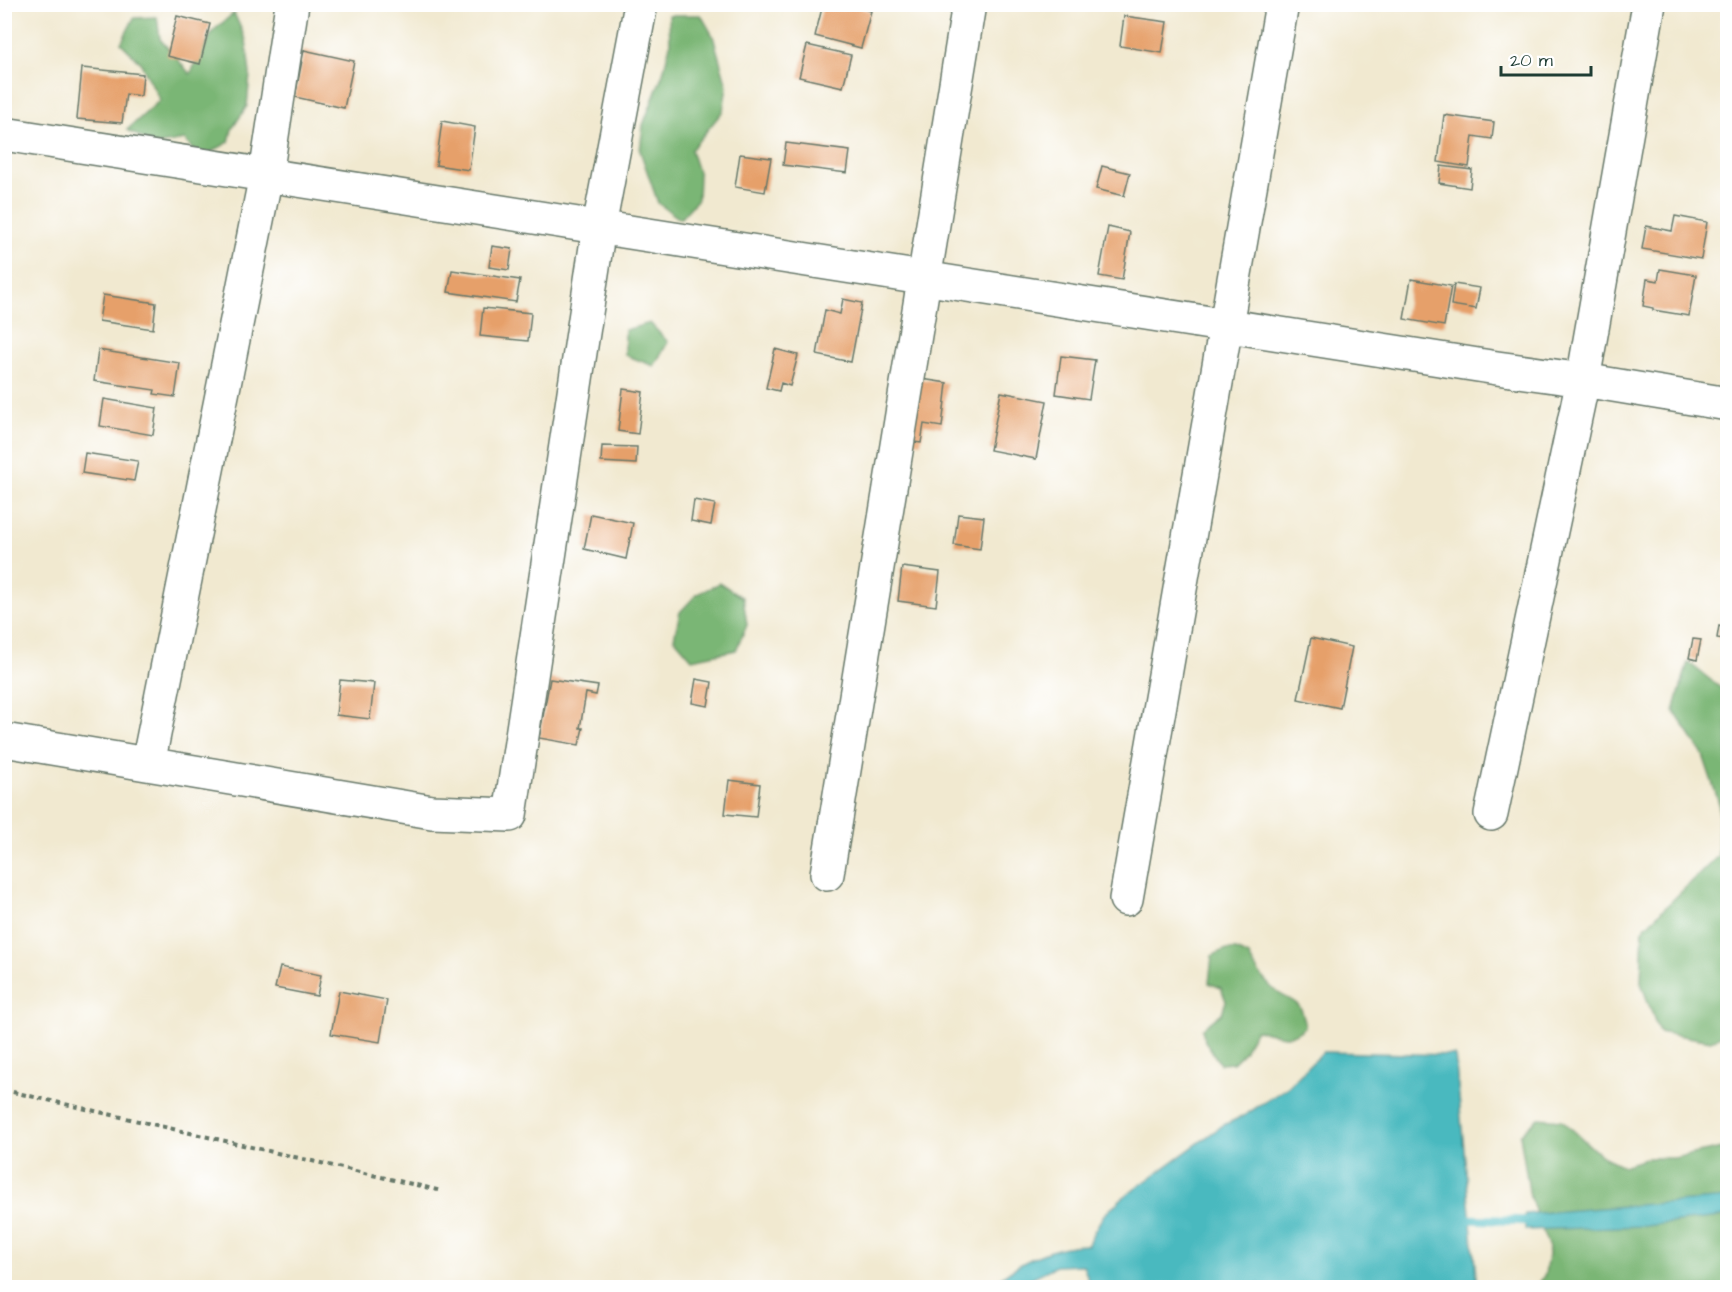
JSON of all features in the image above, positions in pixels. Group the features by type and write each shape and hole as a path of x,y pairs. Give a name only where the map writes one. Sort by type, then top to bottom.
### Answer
{"street":[{"path":"148,764 266,175 292,4"},
{"path":"4,740 432,812 510,815 599,227 641,4"},
{"path":"827,873 969,4"},
{"path":"1126,898 1282,4"},
{"path":"1491,814 1583,380 1649,4"},
{"path":"4,134 1728,404"}],"path":[{"path":"4,1090 442,1191"}],"green space":[{"path":"234,13 246,40 250,74 247,106 232,129 229,142 206,155 193,150 185,140 155,145 127,130 160,100 140,62 121,43 134,18 157,17 160,39 190,74 213,31"},
{"path":"669,15 701,15 713,36 727,86 723,111 691,150 699,175 698,199 680,219 658,203 640,151 643,125 663,73 670,45"},
{"path":"650,323 668,342 654,366 625,355 625,330"},
{"path":"720,583 743,598 747,625 736,650 692,659 674,638 680,612 697,594"},
{"path":"1688,662 1727,693 1728,1030 1711,1041 1659,1032 1641,983 1643,929 1718,856 1719,803 1703,755 1674,711"},
{"path":"1224,950 1236,950 1249,956 1258,972 1271,987 1298,1005 1304,1017 1305,1027 1287,1036 1256,1030 1244,1052 1233,1063 1220,1064 1205,1041 1202,1029 1222,1013 1226,1001 1221,988 1209,983 1212,956"},
{"path":"1538,1118 1562,1120 1600,1155 1623,1166 1648,1158 1674,1158 1727,1147 1727,1287 1537,1287 1545,1274 1549,1248 1530,1197 1520,1135"}],"water":[{"path":"1323,1052 1455,1055 1477,1287 1091,1287 1083,1265 1056,1266 1013,1287 989,1287 1035,1257 1061,1248 1088,1245 1103,1216 1121,1199 1222,1126 1245,1115 1288,1087"},
{"path":"1727,1198 1727,1216 1646,1226 1525,1230 1525,1214"}],"building":[{"path":"823,4 847,4 871,11 861,48 815,36"},
{"path":"177,16 210,24 200,64 167,56"},
{"path":"1124,16 1167,22 1162,53 1120,46"},
{"path":"807,45 851,55 843,87 799,77"},
{"path":"304,50 354,61 344,108 295,97"},
{"path":"82,68 143,74 141,96 126,94 122,123 77,119"},
{"path":"1444,115 1494,122 1492,139 1473,136 1469,167 1438,162"},
{"path":"442,121 475,127 469,170 436,165"},
{"path":"786,143 850,151 847,173 783,165"},
{"path":"740,154 771,158 765,192 735,187"},
{"path":"1102,166 1130,173 1124,196 1096,189"},
{"path":"1441,166 1472,170 1470,188 1439,183"},
{"path":"1675,216 1707,222 1701,259 1642,249 1646,226 1672,231"},
{"path":"1108,227 1130,232 1122,280 1099,276"},
{"path":"492,246 512,249 509,270 489,267"},
{"path":"1660,269 1696,275 1689,316 1643,306 1647,279 1658,281"},
{"path":"452,270 520,280 516,302 448,292"},
{"path":"1411,279 1451,286 1444,326 1404,319"},
{"path":"1454,284 1480,288 1476,309 1451,305"},
{"path":"103,295 156,303 153,329 99,321"},
{"path":"843,299 862,303 851,362 817,355 825,310 840,314"},
{"path":"483,308 531,313 528,341 480,336"},
{"path":"775,349 798,355 790,386 781,383 779,391 766,388"},
{"path":"98,350 180,363 175,397 154,394 155,390 94,381"},
{"path":"1061,356 1095,360 1089,399 1056,394"},
{"path":"915,378 947,383 942,427 924,424 921,443 907,441"},
{"path":"623,389 643,392 638,434 618,431"},
{"path":"1001,392 1047,401 1036,459 990,450"},
{"path":"104,399 157,408 153,435 100,426"},
{"path":"602,446 637,447 636,464 601,462"},
{"path":"85,453 138,461 134,481 82,473"},
{"path":"694,500 715,504 711,525 691,521"},
{"path":"591,514 633,523 626,559 584,549"},
{"path":"958,514 984,517 980,549 954,545"},
{"path":"902,567 940,572 936,606 898,601"},
{"path":"1719,626 1728,628 1728,640 1717,638"},
{"path":"1311,638 1352,647 1340,708 1298,699"},
{"path":"1693,639 1701,640 1697,660 1689,658"},
{"path":"550,679 598,686 596,695 586,693 579,745 539,738"},
{"path":"696,679 712,682 708,706 692,703"},
{"path":"340,680 374,683 370,719 336,715"},
{"path":"729,780 760,784 756,817 725,814"},
{"path":"280,967 321,975 317,996 275,988"},
{"path":"339,991 387,1000 380,1042 331,1034"}],"waterway":[{"path":"1458,1219 1537,1221"}]}
